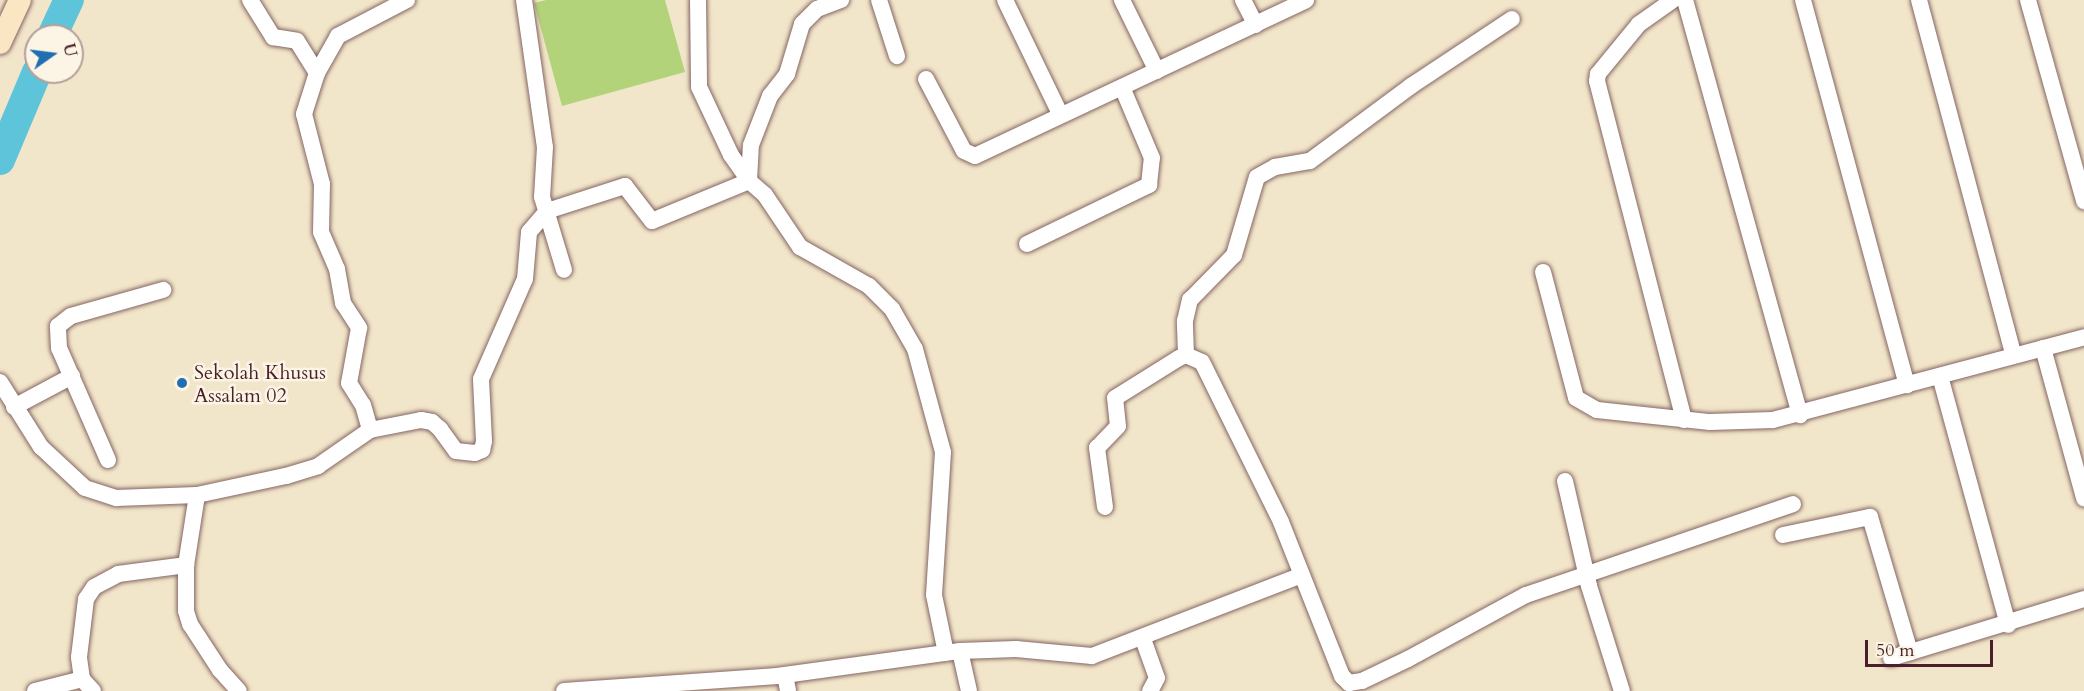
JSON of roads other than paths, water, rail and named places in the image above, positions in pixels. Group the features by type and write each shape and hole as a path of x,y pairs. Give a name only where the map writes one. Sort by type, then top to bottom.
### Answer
{"street":[{"path":"0,43 20,0"},
{"path":"250,0 270,34 297,41 317,73"},
{"path":"370,430 363,405 349,383 359,328 346,310 337,269 321,232 322,184 304,114 317,73 338,36 407,0"},
{"path":"524,0 544,147 542,197 564,270"},
{"path":"698,0 699,87 731,155 749,181 762,191 800,247 869,286 892,309 915,349 943,452 934,595 969,691"},
{"path":"749,181 751,145 770,96 793,59 802,24 817,9 841,0"},
{"path":"879,0 897,56"},
{"path":"1005,0 1060,114"},
{"path":"1122,0 1157,71"},
{"path":"1243,0 1256,25"},
{"path":"926,79 968,155 975,156 1306,0"},
{"path":"1673,0 1639,24 1598,74 1597,81 1684,420"},
{"path":"1685,0 1800,415"},
{"path":"1803,0 1908,385"},
{"path":"1919,0 2014,356"},
{"path":"2028,0 2084,201"},
{"path":"1186,355 1185,321 1190,300 1234,255 1257,177 1275,167 1310,161 1411,86 1512,19"},
{"path":"1027,244 1149,185 1152,158 1122,87"},
{"path":"0,382 41,447 85,488 116,498 197,495 311,469 370,430 432,422 456,451 482,450 482,379 525,279 526,237 547,211 625,186 646,217 657,221 749,181"},
{"path":"1543,272 1576,398 1597,410 1684,420 1733,422 1800,415 2084,337"},
{"path":"108,460 56,336 63,320 163,290"},
{"path":"2043,348 2084,498"},
{"path":"1105,507 1097,448 1118,426 1115,398 1186,355"},
{"path":"1186,355 1202,362 1281,522 1342,676 1349,683 1362,681 1408,659 1526,595 1733,521 1793,504"},
{"path":"15,407 72,376"},
{"path":"1940,376 2008,625"},
{"path":"1565,481 1587,575 1622,691"},
{"path":"197,495 186,566 186,611 190,624 238,691"},
{"path":"1783,535 1870,517 1910,652"},
{"path":"35,691 87,685 79,657 86,599 93,587 118,574 186,566"},
{"path":"564,691 786,683 953,652 1016,649 1092,656 1143,639 1302,575"},
{"path":"1891,658 2008,625 2084,599"},
{"path":"1143,639 1156,678 1150,691"}],"waterway":[{"path":"58,24 69,0"},
{"path":"0,160 32,84"}],"place":[{"name":"Sekolah Khusus Assalam 02","path":"182,383"}]}
